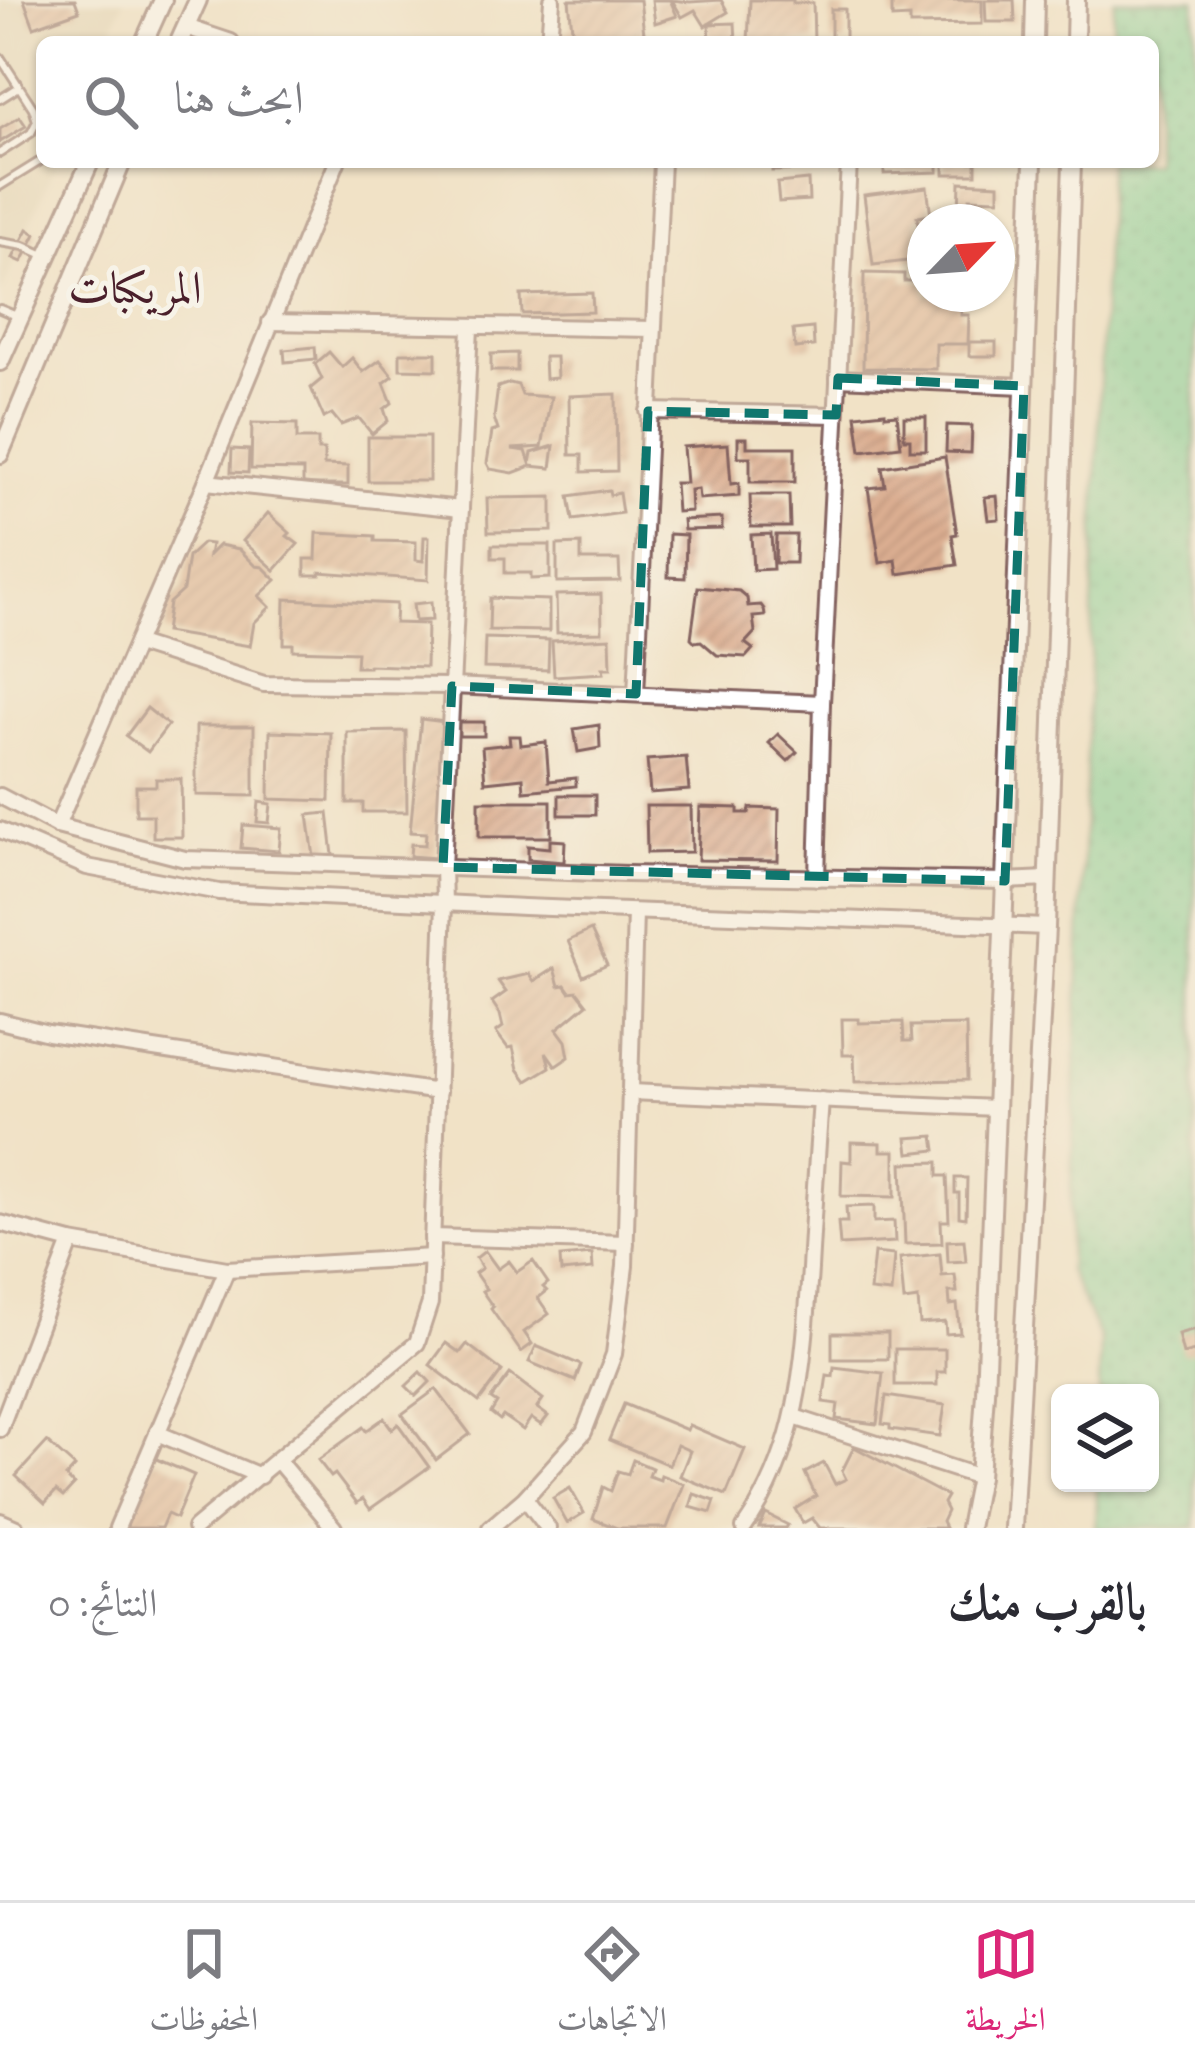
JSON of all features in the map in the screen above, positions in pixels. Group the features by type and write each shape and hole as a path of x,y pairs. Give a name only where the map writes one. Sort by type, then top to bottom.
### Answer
{"street":[{"path":"147,36 163,0"},
{"path":"183,34 198,0"},
{"path":"549,36 552,0"},
{"path":"1034,36 1035,0"},
{"path":"1075,36 1076,0"},
{"path":"0,362 87,168"},
{"path":"0,454 117,168"},
{"path":"57,826 335,168"},
{"path":"636,694 662,168"},
{"path":"817,878 849,168"},
{"path":"970,1528 986,1394 1033,168"},
{"path":"1012,1528 1046,927 1072,168"},
{"path":"270,322 652,329"},
{"path":"195,1528 417,1343 430,1303 443,867 470,328"},
{"path":"838,377 1024,386"},
{"path":"648,411 836,415"},
{"path":"206,482 461,509"},
{"path":"137,644 264,684 452,686 822,703"},
{"path":"0,796 57,826 185,859 817,878 1048,879"},
{"path":"0,830 88,867 220,892 1046,927"},
{"path":"490,1528 525,1498 584,1432 614,1354 626,1243 635,911"},
{"path":"0,1021 48,1033 438,1092"},
{"path":"630,1092 996,1108"},
{"path":"744,1528 778,1466 803,1367 821,1100"},
{"path":"0,1223 71,1242 226,1269 432,1257"},
{"path":"433,1237 626,1243"},
{"path":"0,1429 71,1242"},
{"path":"117,1528 226,1269"},
{"path":"794,1417 979,1477"},
{"path":"157,1433 260,1476"},
{"path":"278,1461 334,1528"},
{"path":"525,1498 548,1528"},
{"path":"0,1521 16,1528"}],"lane":[{"path":"0,57 36,118"},
{"path":"0,99 19,87"},
{"path":"0,153 31,133 36,123"},
{"path":"0,186 36,164"},
{"path":"0,242 47,257"},
{"path":"0,309 20,318"}],"highlighted area":[{"path":"838,378 1024,386 1005,881 443,867 452,686 636,694 648,411 836,415"}],"shaded area":[{"path":"0,0 124,0 109,36 36,36 36,168 53,168 0,295"}],"green space":[{"path":"1114,0 1195,0 1195,1528 1096,1528 1097,1492 1159,1492 1159,1384 1099,1384 1100,1339 1068,1270 1108,168 1159,168 1159,36 1112,36"}],"building":[{"path":"24,0 75,0 79,11 34,27"},
{"path":"569,0 640,0 644,36 563,36 572,29"},
{"path":"652,0 670,0 677,16 655,23"},
{"path":"672,0 721,0 728,12 705,26 695,10 682,17"},
{"path":"750,0 813,3 814,36 748,36"},
{"path":"892,0 982,0 982,24 910,25 910,17 892,18"},
{"path":"985,0 1014,0 1015,22 986,22"},
{"path":"831,9 845,9 845,36 831,36"},
{"path":"735,23 736,36 710,36 709,24"},
{"path":"20,117 26,126 0,142 0,129"},
{"path":"884,168 938,168 938,172 884,174"},
{"path":"944,168 976,168 976,174 944,174"},
{"path":"808,180 809,200 779,202 777,183"},
{"path":"960,182 999,184 999,199 970,198 970,204 959,204"},
{"path":"927,187 929,204 907,204 907,261 873,265 864,195"},
{"path":"28,229 36,234 22,262 13,258"},
{"path":"864,273 904,274 907,312 969,315 968,344 936,344 936,369 863,368"},
{"path":"592,293 593,312 522,314 521,295"},
{"path":"813,328 814,346 795,348 793,330"},
{"path":"969,342 996,342 996,356 969,356"},
{"path":"315,347 316,359 285,362 284,350"},
{"path":"329,352 342,367 352,358 363,372 380,360 393,376 384,383 392,403 384,409 388,421 372,434 359,418 341,425 332,414 324,418 311,388 322,379 315,364"},
{"path":"400,353 436,353 436,370 400,369"},
{"path":"517,353 517,371 491,371 491,354"},
{"path":"544,357 556,357 557,378 545,379"},
{"path":"518,385 522,395 551,397 542,447 512,449 526,451 530,463 532,453 554,446 551,468 531,466 513,473 490,469 487,463 492,432 498,430 494,418 498,387"},
{"path":"616,394 617,471 582,472 582,455 570,455 569,396"},
{"path":"897,414 901,446 861,451 856,415"},
{"path":"904,417 926,417 926,450 910,450 910,439 904,439"},
{"path":"252,423 297,424 297,439 318,439 324,465 348,466 348,485 303,485 303,470 251,469"},
{"path":"947,425 972,426 971,453 946,452"},
{"path":"368,437 429,437 429,481 368,481"},
{"path":"738,438 747,438 747,447 795,447 795,482 750,482 750,457 738,457"},
{"path":"728,444 731,484 739,483 739,496 699,499 698,489 690,490 691,511 677,512 675,483 686,483 683,447"},
{"path":"232,449 249,450 248,473 231,472"},
{"path":"945,457 957,565 898,574 896,560 880,563 868,488 885,486 882,467"},
{"path":"609,490 610,495 619,493 622,513 573,520 569,496"},
{"path":"750,495 789,495 790,527 751,527"},
{"path":"997,496 999,519 988,520 985,497"},
{"path":"552,497 552,531 488,532 487,498"},
{"path":"268,513 298,544 275,570 243,541"},
{"path":"722,518 722,529 684,530 683,520"},
{"path":"317,533 416,542 416,560 423,561 424,537 429,537 428,580 320,572 305,575 305,559 316,559"},
{"path":"669,534 686,535 685,578 668,577"},
{"path":"771,534 773,569 753,570 751,535"},
{"path":"776,535 796,535 795,563 775,563"},
{"path":"203,543 211,544 209,555 219,545 239,549 276,580 259,596 270,607 254,623 250,646 165,632 169,603 183,590 188,557"},
{"path":"581,544 581,560 619,560 620,581 557,582 557,545"},
{"path":"492,545 550,545 550,578 505,573 505,558 492,558"},
{"path":"698,587 739,591 748,606 764,609 765,616 753,617 755,632 745,643 753,649 746,657 717,655 691,638"},
{"path":"601,594 602,632 557,633 556,595"},
{"path":"490,598 549,600 549,631 489,630"},
{"path":"285,599 396,604 395,623 427,624 426,667 356,667 357,652 293,650 293,644 284,644"},
{"path":"431,602 432,620 415,621 413,604"},
{"path":"485,638 549,640 548,670 484,668"},
{"path":"610,638 611,668 603,668 604,673 554,676 552,641"},
{"path":"147,708 168,725 148,752 126,736"},
{"path":"421,719 445,722 436,858 410,856 411,844 425,845 426,833 410,832"},
{"path":"459,722 484,722 484,736 459,736"},
{"path":"599,725 600,748 578,752 574,729"},
{"path":"196,726 254,726 254,796 196,795"},
{"path":"270,731 331,733 330,801 269,799"},
{"path":"406,731 407,812 363,812 363,803 347,803 347,732"},
{"path":"778,734 797,752 788,761 769,743"},
{"path":"509,736 520,736 521,745 546,742 549,781 576,778 576,786 524,791 523,778 485,782 482,747 510,744"},
{"path":"686,757 689,790 650,793 647,760"},
{"path":"156,779 181,779 182,837 153,837 153,815 136,815 136,786 156,786"},
{"path":"559,795 595,795 595,815 559,815"},
{"path":"479,801 551,801 551,837 479,837"},
{"path":"259,802 271,804 269,823 257,822"},
{"path":"646,806 691,806 692,852 647,853"},
{"path":"700,807 738,808 738,813 749,813 750,808 779,809 778,861 698,860"},
{"path":"328,813 333,855 314,857 308,815"},
{"path":"243,825 281,828 279,851 241,848"},
{"path":"550,840 565,841 564,862 528,859 528,846 550,848"},
{"path":"591,930 607,965 583,976 568,941"},
{"path":"554,968 559,986 577,991 587,1004 557,1029 569,1057 556,1066 546,1052 550,1067 527,1081 518,1069 513,1047 508,1048 496,1032 503,1027 492,1002 506,992 498,981 529,974 534,981"},
{"path":"842,1019 903,1022 904,1041 912,1041 911,1026 966,1025 967,1080 855,1082 854,1055 843,1055"},
{"path":"934,1136 936,1150 909,1153 907,1138"},
{"path":"851,1142 881,1143 881,1151 895,1151 895,1197 841,1196 842,1161 851,1162"},
{"path":"938,1162 938,1176 947,1176 949,1221 941,1221 942,1243 905,1244 902,1163"},
{"path":"955,1178 967,1178 966,1218 959,1217"},
{"path":"874,1206 874,1222 894,1221 895,1242 840,1245 838,1222 847,1222 846,1207"},
{"path":"964,1240 966,1261 948,1262 947,1241"},
{"path":"485,1251 498,1269 509,1261 517,1272 533,1261 548,1283 543,1287 547,1291 538,1298 549,1314 524,1332 532,1344 521,1352 491,1309 475,1273 482,1268 476,1258"},
{"path":"874,1253 894,1255 891,1293 870,1291"},
{"path":"592,1254 593,1269 561,1272 560,1257"},
{"path":"940,1254 942,1276 955,1275 957,1292 949,1292 950,1305 957,1304 960,1333 946,1334 945,1322 920,1324 918,1299 904,1301 900,1258"},
{"path":"1195,1329 1195,1351 1183,1354 1178,1334"},
{"path":"832,1333 888,1333 888,1359 832,1359"},
{"path":"446,1343 460,1353 467,1344 502,1371 479,1402 430,1365"},
{"path":"536,1346 581,1365 575,1381 529,1362"},
{"path":"895,1349 945,1349 945,1372 937,1372 937,1385 895,1385"},
{"path":"834,1367 883,1373 877,1424 836,1419 838,1404 823,1402 827,1375 833,1376"},
{"path":"421,1372 430,1382 416,1396 406,1386"},
{"path":"510,1374 543,1399 537,1408 548,1416 541,1425 531,1418 523,1430 491,1413 497,1403 491,1399"},
{"path":"436,1389 470,1434 436,1460 402,1414"},
{"path":"886,1396 945,1405 940,1436 882,1424"},
{"path":"624,1404 745,1449 726,1495 680,1476 690,1451 677,1445 669,1465 609,1440"},
{"path":"384,1418 392,1429 398,1424 429,1467 370,1509 363,1499 357,1503 318,1460 363,1427 366,1431"},
{"path":"47,1442 75,1467 66,1477 74,1485 63,1497 56,1491 45,1503 16,1476"},
{"path":"854,1447 947,1496 945,1528 820,1528 812,1518 803,1523 795,1509 816,1496 805,1473 824,1463 835,1484 846,1479 842,1471"},
{"path":"154,1458 194,1475 176,1518 167,1514 161,1528 125,1528"},
{"path":"633,1460 652,1468 649,1476 660,1480 661,1475 684,1484 667,1528 617,1528 593,1519 603,1487 611,1491 618,1471 628,1474"},
{"path":"570,1488 584,1513 567,1523 553,1498"},
{"path":"694,1494 715,1501 711,1513 690,1507"},
{"path":"766,1514 788,1525 759,1528"}],"district":[{"name":"المريكبات","path":"135,287"}]}
